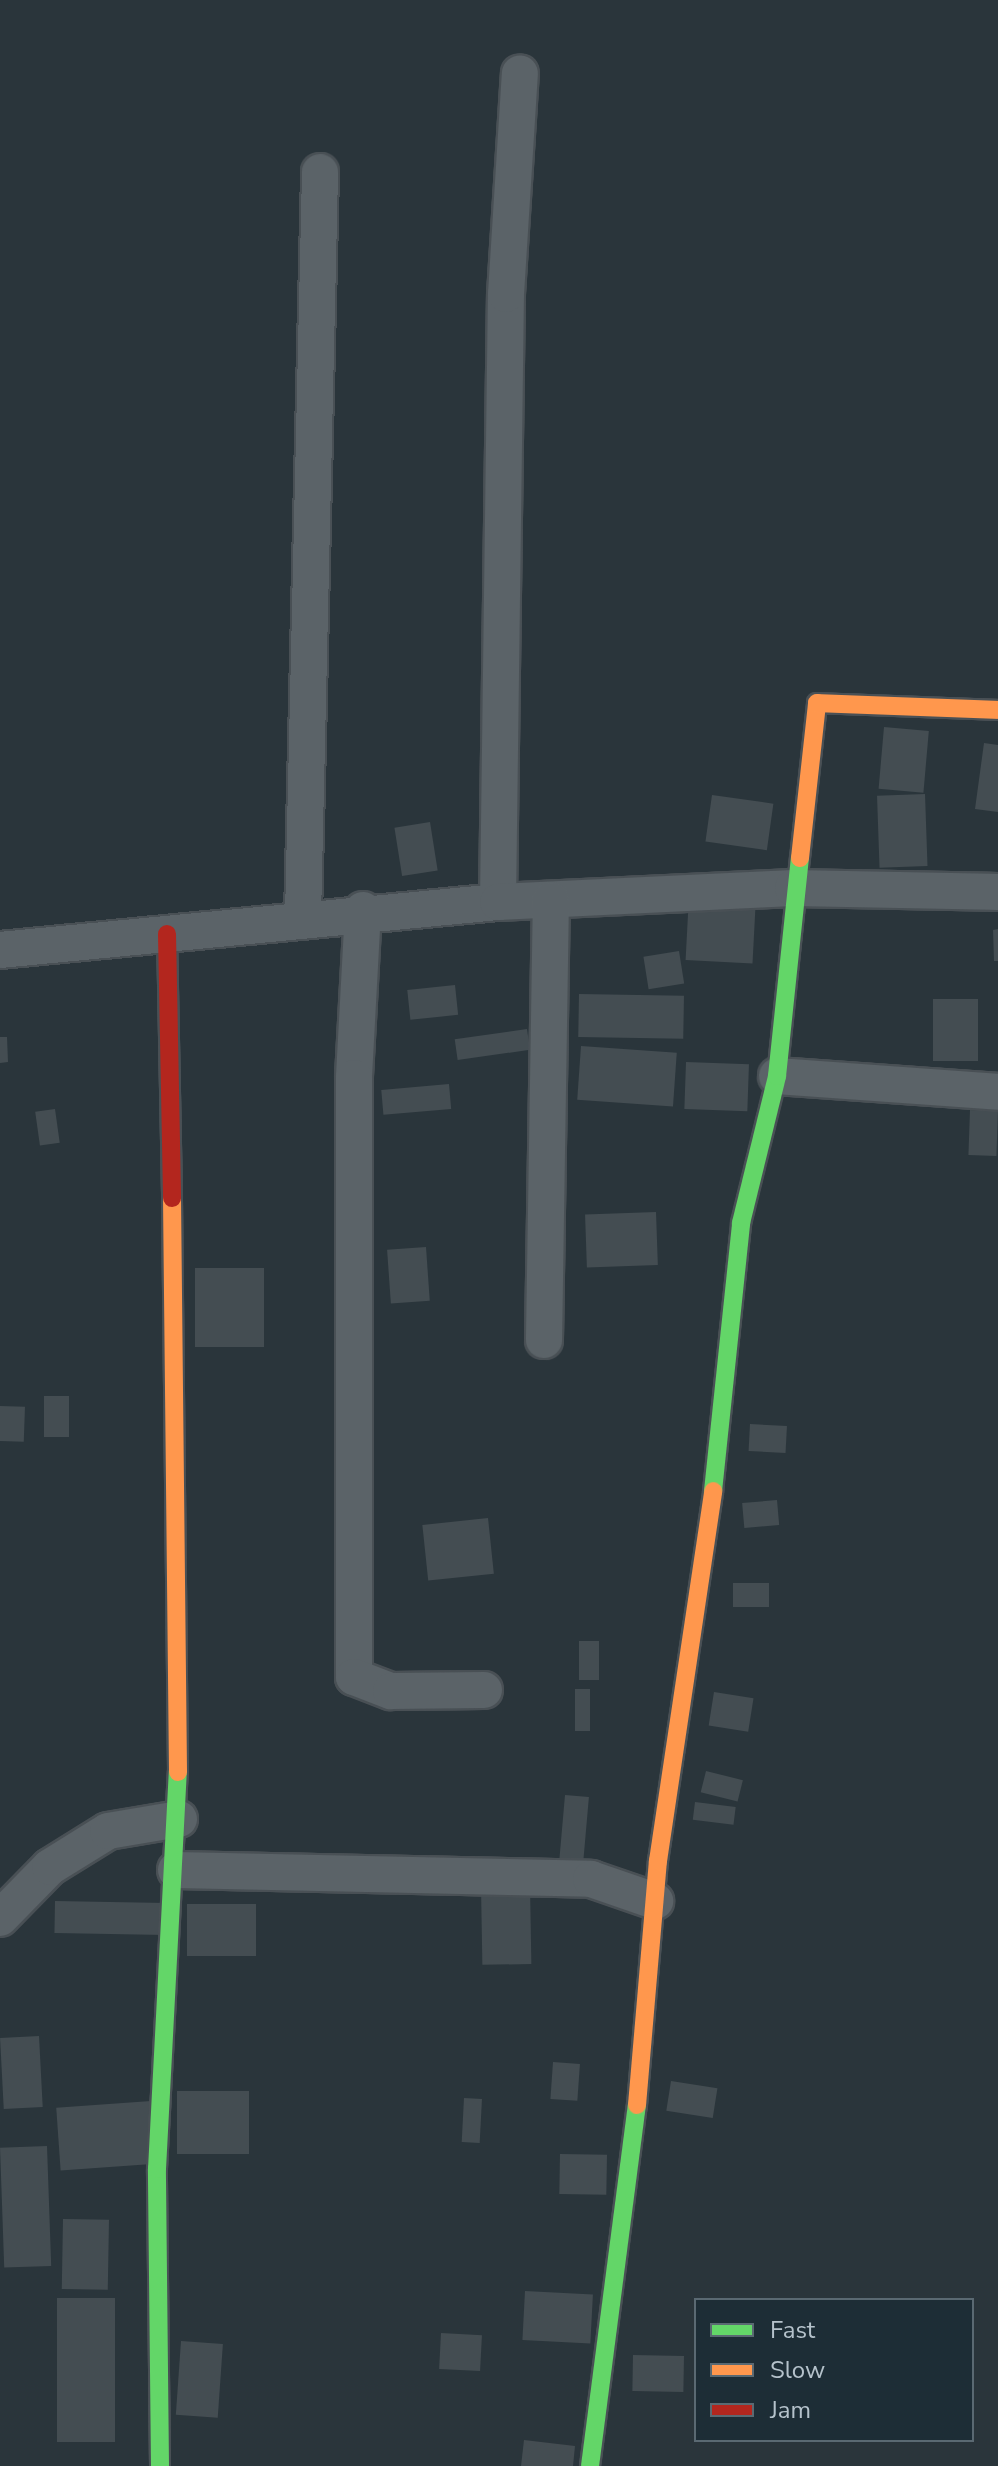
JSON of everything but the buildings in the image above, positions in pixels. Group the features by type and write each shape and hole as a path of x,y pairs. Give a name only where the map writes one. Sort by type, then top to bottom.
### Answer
{"street":[{"path":"498,902 506,294 520,73"},
{"path":"303,917 320,172"},
{"path":"590,2466 630,2186 655,1901 709,1528 741,1223 777,1076 793,888 817,703 998,710"},
{"path":"0,950 363,910 498,902 793,888 998,892"},
{"path":"544,1340 551,900"},
{"path":"363,910 354,1078 354,1677 366,1688 391,1691 484,1690"},
{"path":"160,2466 157,2169 179,1819 169,1317 175,1104 167,934"},
{"path":"777,1076 998,1092"},
{"path":"0,1918 50,1867 108,1831 179,1819"},
{"path":"176,1870 591,1879 655,1901"}],"traffic: fast":[{"path":"713,1491 741,1223 777,1076 800,858"},
{"path":"160,2466 157,2169 178,1772"},
{"path":"590,2466 637,2105"}],"traffic: slow":[{"path":"800,858 817,703 998,710"},
{"path":"172,1198 178,1772"},
{"path":"637,2105 658,1861 713,1491"}],"traffic: jam":[{"path":"167,934 172,1198"}]}
